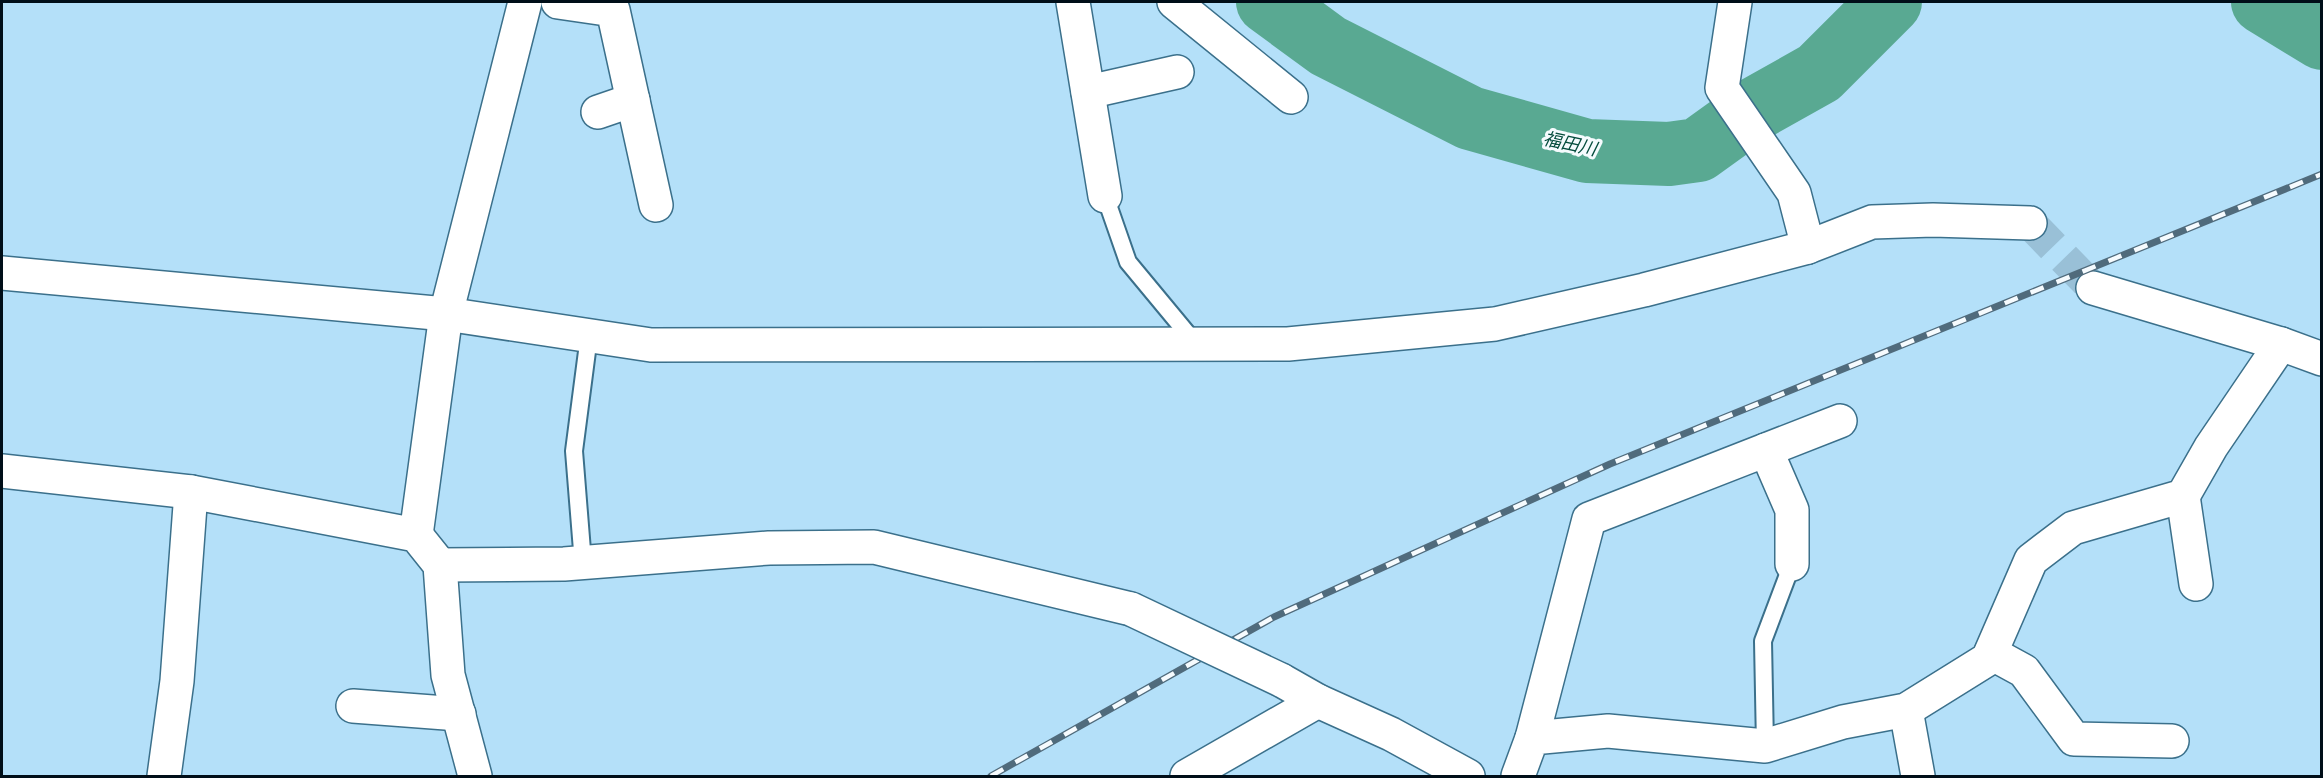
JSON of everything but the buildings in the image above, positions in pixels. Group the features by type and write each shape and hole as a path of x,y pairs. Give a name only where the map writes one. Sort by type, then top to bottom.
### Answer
{"street":[{"path":"416,535 446,315 525,2"},
{"path":"558,2 613,10 656,205"},
{"path":"1073,2 1105,196"},
{"path":"1174,2 1292,98"},
{"path":"1735,2 1722,88 1794,193 1808,247"},
{"path":"1088,92 1177,72"},
{"path":"598,112 633,100"},
{"path":"2,273 446,315 651,345 1288,344 1495,324 1644,290 1808,247 1872,222 1933,220 2030,223"},
{"path":"2093,288 2281,344 2322,359"},
{"path":"2196,584 2183,496 2211,447 2281,344"},
{"path":"1518,777 1532,738 1589,519 1839,421"},
{"path":"1766,450 1792,510 1792,564"},
{"path":"2,471 191,492 416,535 440,565 448,675 475,777"},
{"path":"164,777 177,681 191,492"},
{"path":"1532,738 1608,731 1765,746 1843,722 1906,710 1988,659 2031,561 2073,528 2183,496"},
{"path":"440,565 583,563 769,548 874,547 1131,609 1281,680 1318,701 1391,734 1468,777"},
{"path":"1991,653 2024,671 2074,739 2172,741"},
{"path":"1187,777 1318,701"},
{"path":"353,706 459,714"},
{"path":"1906,710 1918,777"}],"lane":[{"path":"1105,196 1128,262 1196,345"},
{"path":"583,563 574,451 589,336"},
{"path":"1765,746 1763,641 1792,564"}],"waterway":[{"name":"福田川","path":"1268,2 1328,46 1470,118 1587,151 1669,154 1698,150 1755,109 1819,73 1890,2"},
{"name":"福田川","path":"2263,2 2322,38"}],"tunnel":[{"path":"2030,223 2093,288"}],"railway":[{"path":"991,776 1274,617 1610,464 2322,174"}]}
